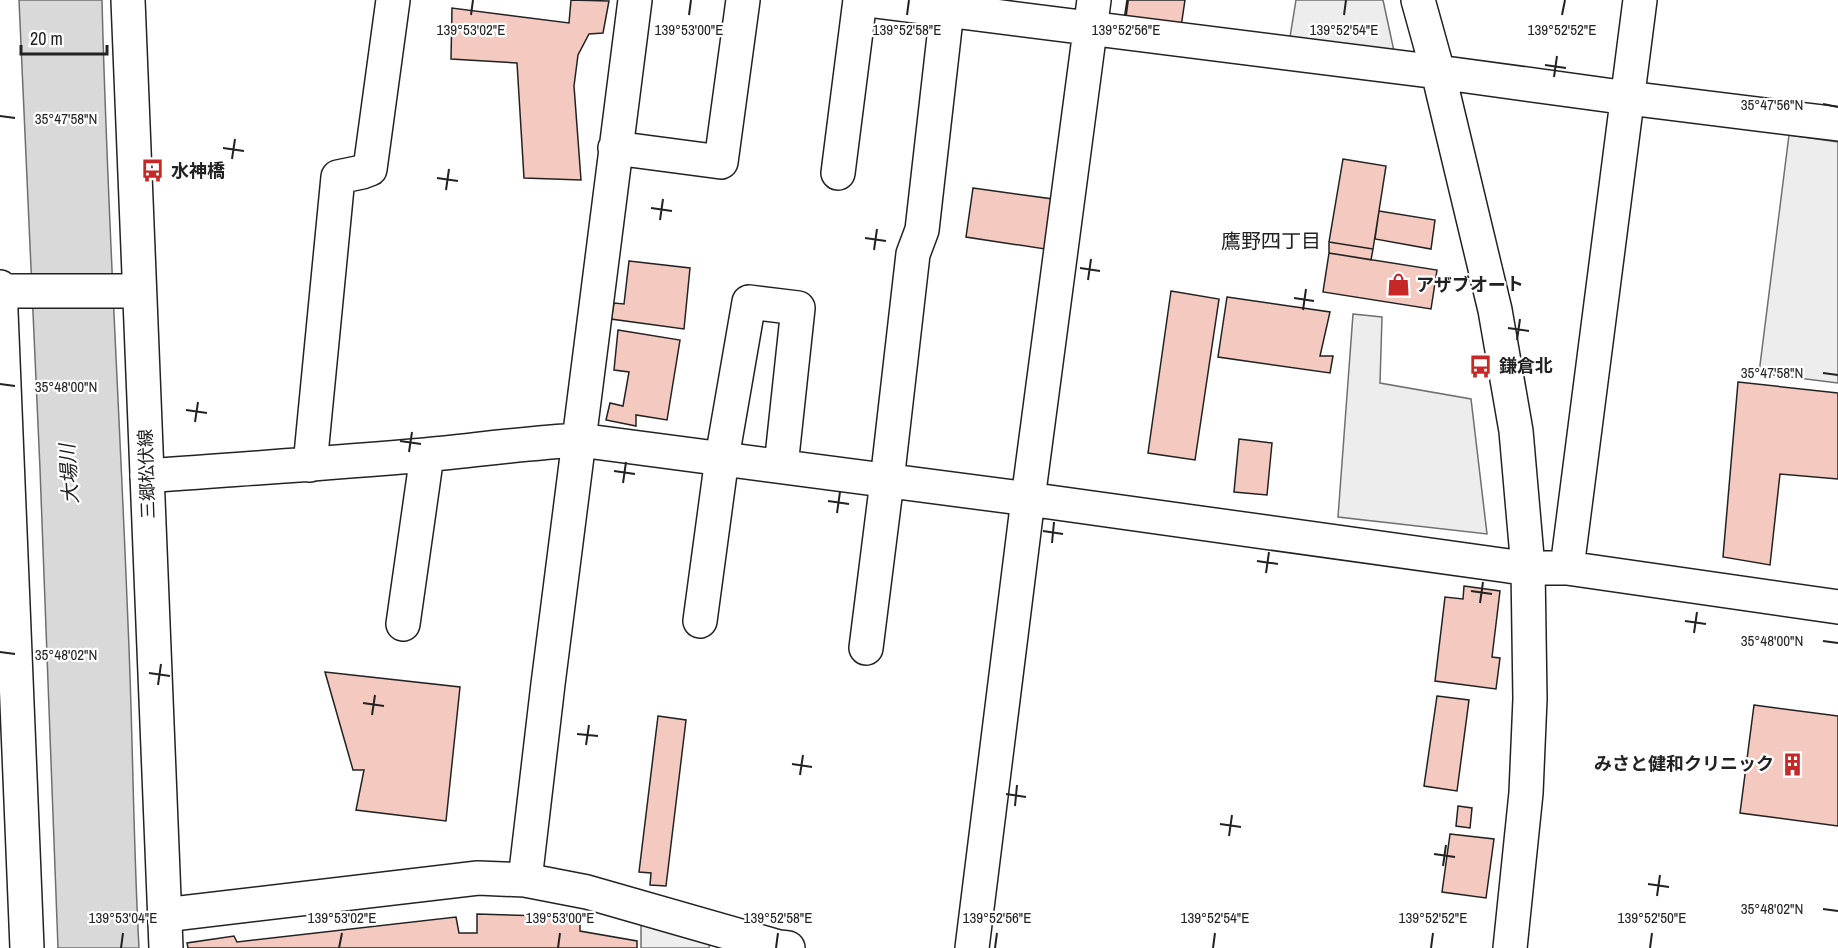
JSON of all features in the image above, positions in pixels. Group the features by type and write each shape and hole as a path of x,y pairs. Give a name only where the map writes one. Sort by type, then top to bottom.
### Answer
{"street":[{"name":"三郷松伏線","path":"128,0 136,178 127,291 147,476 166,948"},
{"path":"310,465 350,175 370,169 393,0"},
{"path":"525,880 635,0"},
{"path":"615,148 721,162 743,0"},
{"path":"838,172 860,0"},
{"path":"867,0 947,10 1092,14 1438,72 1838,124"},
{"path":"1418,0 1438,72 1495,310 1516,431 1528,568 1530,699 1526,793 1510,948"},
{"path":"1567,568 1640,0"},
{"path":"866,648 913,254 922,230 947,10"},
{"path":"972,948 1092,14"},
{"path":"27,948 12,905 3,428 5,290 127,291"},
{"path":"700,621 722,458 749,302 798,308 781,466"},
{"path":"147,476 310,465 537,442 579,440 1528,568 1567,568 1838,607"},
{"path":"403,624 427,454"},
{"path":"164,915 478,878 525,880 587,892 788,948"}],"shaded area":[{"path":"1296,0 1383,0 1394,51 1290,37"},
{"path":"1789,135 1838,142 1838,383 1759,373"},
{"path":"1353,314 1382,317 1380,383 1471,399 1487,534 1338,517"},
{"path":"641,913 712,932 709,948 641,948"}],"water":[{"name":"大場川","path":"19,0 102,0 130,664 139,948 58,948"}],"building":[{"path":"571,0 609,1 603,33 589,34 578,55 574,86 581,180 524,178 517,63 451,59 452,8 569,23"},
{"path":"1127,0 1185,0 1181,27 1124,20"},
{"path":"1343,159 1386,166 1373,249 1329,242"},
{"path":"973,188 1053,199 1045,249 966,237"},
{"path":"1379,211 1435,220 1431,249 1375,239"},
{"path":"1329,242 1373,249 1371,260 1329,253"},
{"path":"1329,253 1437,270 1431,309 1323,292"},
{"path":"629,261 690,268 684,329 611,319 614,303 624,304"},
{"path":"1171,291 1219,299 1195,460 1148,453"},
{"path":"1227,297 1330,312 1320,356 1333,356 1330,373 1218,357"},
{"path":"618,330 680,340 667,420 636,415 636,426 606,420 610,403 623,406 629,372 614,370"},
{"path":"1738,382 1838,393 1838,479 1780,474 1770,565 1723,557"},
{"path":"1239,439 1272,443 1267,495 1234,492"},
{"path":"1464,586 1500,591 1492,657 1500,658 1496,689 1435,681 1445,597 1463,599"},
{"path":"325,672 460,687 446,821 356,810 364,770 353,770"},
{"path":"1437,696 1469,700 1457,791 1424,786"},
{"name":"みさと健和クリニック","path":"1754,705 1838,716 1838,826 1740,813"},
{"path":"658,716 686,720 666,886 650,885 651,873 639,872"},
{"path":"1458,806 1472,808 1470,828 1456,826"},
{"path":"1450,834 1494,839 1486,898 1442,892"},
{"path":"477,914 580,917 580,931 637,941 637,948 188,948 187,943 234,936 237,942 456,917 459,933 477,933"}],"place":[{"name":"水神橋","path":"153,171"},
{"name":"アザブオート","path":"1398,285"},
{"name":"鎌倉北","path":"1481,366"},
{"name":"みさと健和クリニック","path":"1792,764"}],"district":[{"name":"鷹野四丁目","path":"1271,241"}]}
